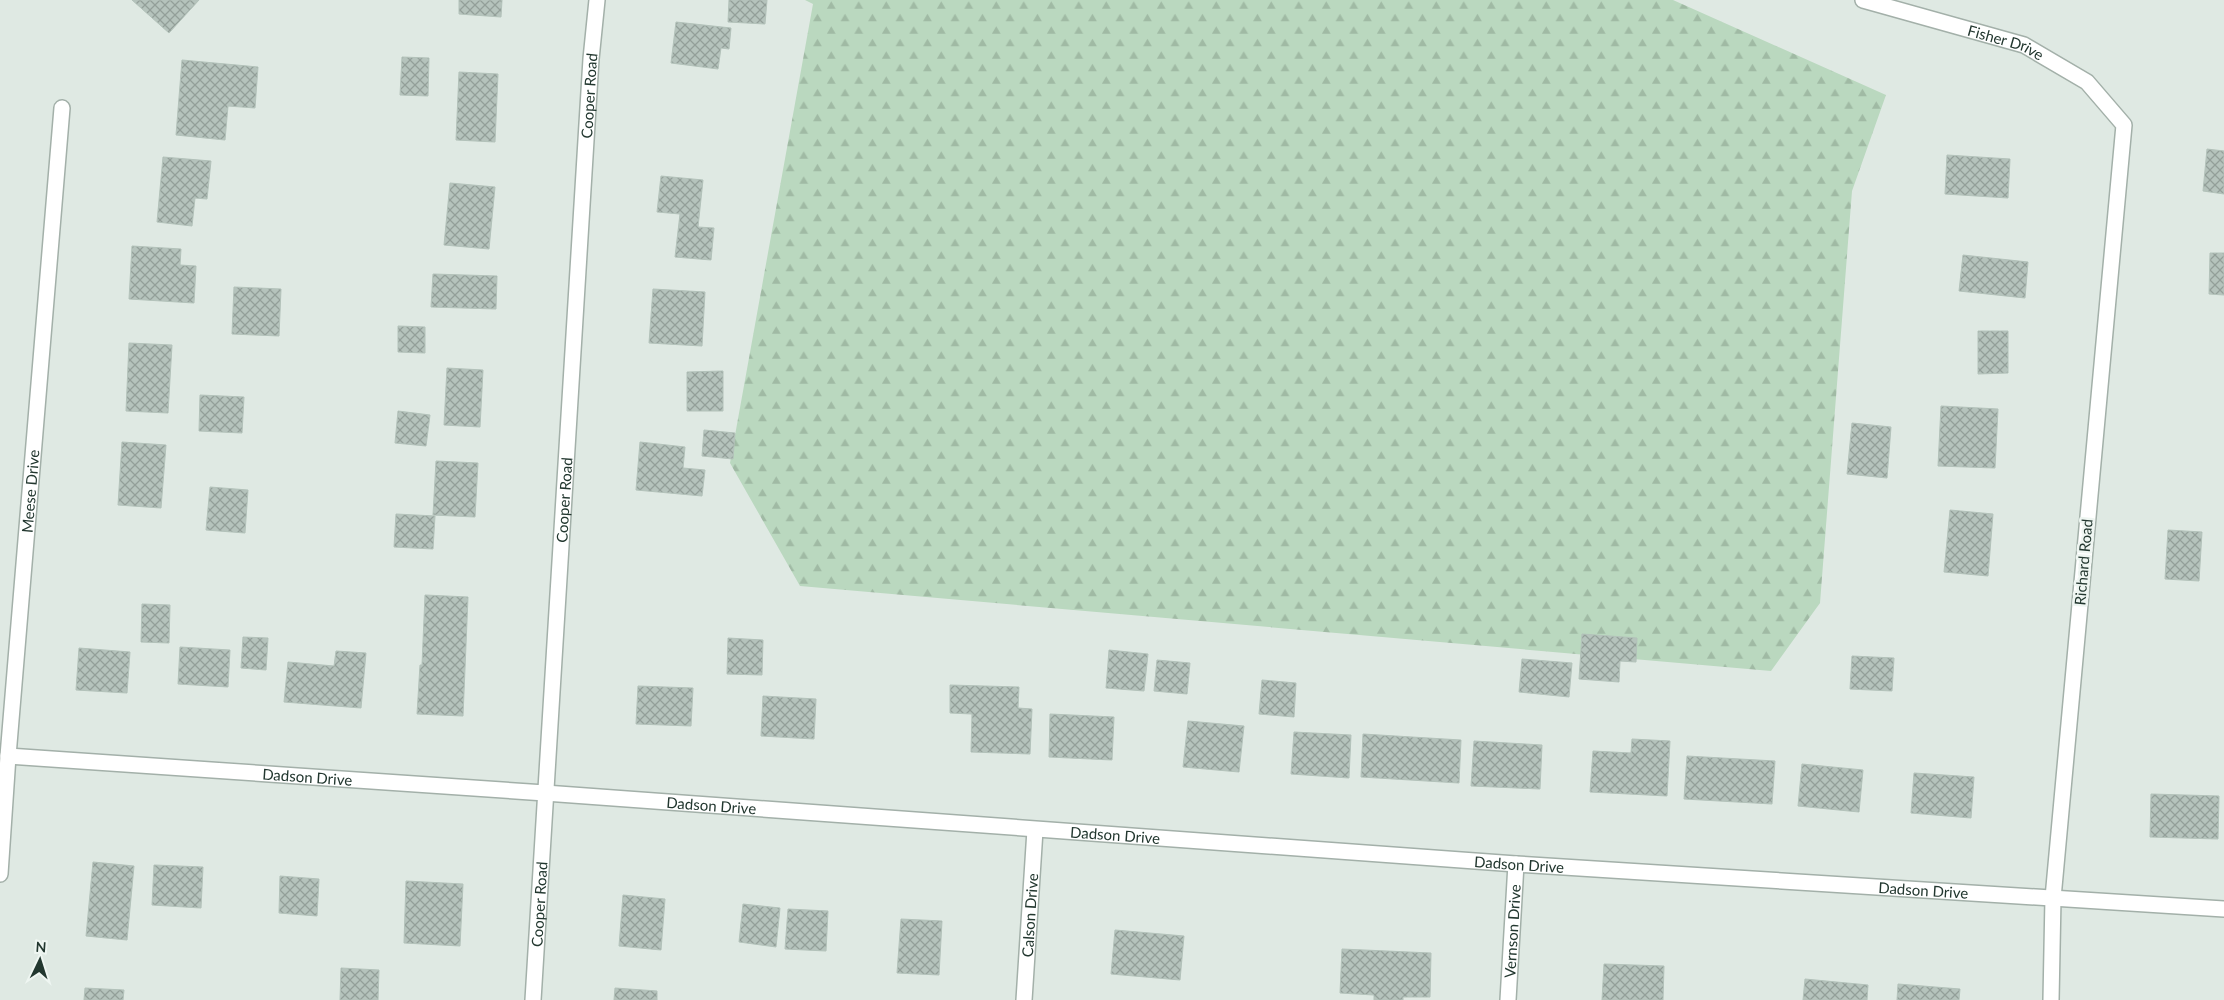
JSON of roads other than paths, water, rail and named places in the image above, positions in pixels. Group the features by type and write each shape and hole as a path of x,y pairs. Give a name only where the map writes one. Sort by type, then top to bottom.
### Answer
{"street":[{"name":"Cooper Road","path":"533,1000 591,59 598,0"},
{"name":"Fisher Drive","path":"1863,0 2024,45 2087,82 2124,125"},
{"name":"Meese Drive","path":"0,874 8,756 62,108"},
{"name":"Richard Road","path":"2051,1000 2053,898 2124,125"},
{"name":"Dadson Drive","path":"8,756 1516,864 2224,910"},
{"name":"Calson Drive","path":"1024,1000 1035,830"},
{"name":"Vernson Drive","path":"1508,1000 1516,864"}]}
